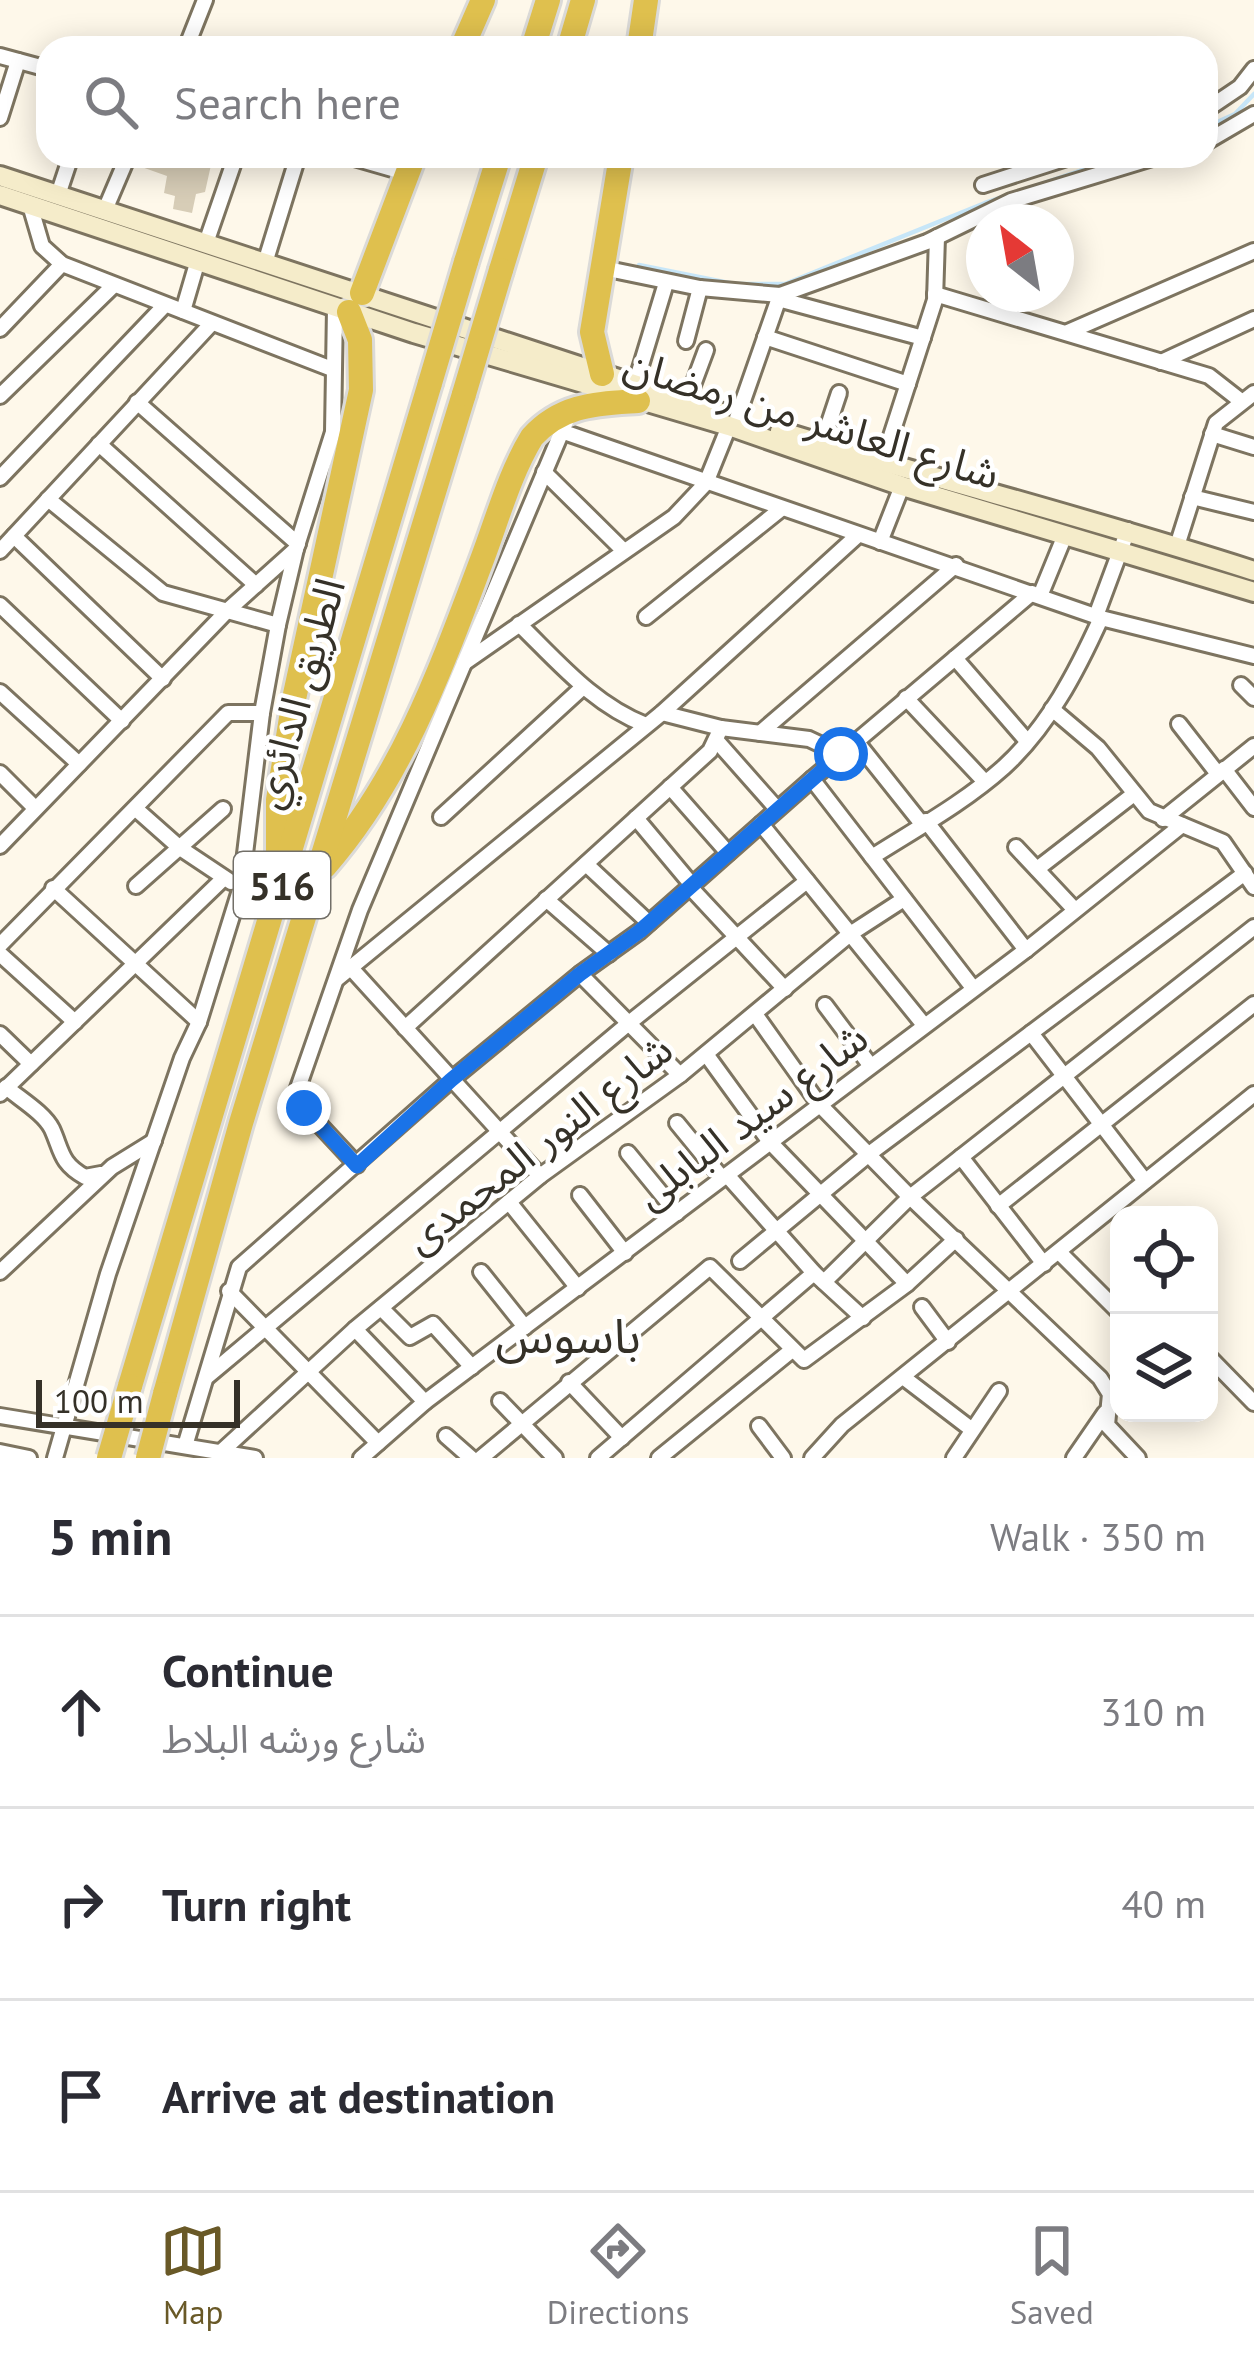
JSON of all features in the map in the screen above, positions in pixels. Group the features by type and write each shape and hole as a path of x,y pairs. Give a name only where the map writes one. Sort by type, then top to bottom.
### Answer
{"highway":[{"path":"467,36 483,0"},
{"path":"536,36 548,0"},
{"path":"572,36 583,0"},
{"path":"641,36 646,0"},
{"path":"280,892 278,800 288,734 362,390 360,340 348,304 409,168"},
{"name":"الطريق الدائري","path":"110,1458 495,168"},
{"name":"الطريق الدائري","path":"148,1458 241,1123 532,168"},
{"path":"602,374 592,332 619,168"},
{"path":"319,873 361,823 395,768 430,693 523,451 543,425 637,393"}],"main road":[{"path":"0,176 105,210 348,304"},
{"path":"0,195 202,251 265,262 348,304"},
{"name":"شارع العاشر من رمضان","path":"348,304 602,374 637,393 687,401 902,486 1254,592"},
{"name":"شارع العاشر من رمضان","path":"348,304 733,422 1128,530 1254,571"}],"street":[{"path":"192,36 206,0"},
{"path":"0,56 36,66"},
{"path":"0,118 18,62"},
{"path":"1218,102 1240,87 1254,69"},
{"path":"1218,135 1254,114"},
{"path":"58,195 67,168"},
{"path":"105,210 123,168"},
{"path":"183,311 232,168"},
{"path":"265,262 294,168"},
{"path":"983,185 1036,168"},
{"path":"779,297 937,237 1011,201 1120,168"},
{"path":"30,205 37,236 49,255 62,264 332,369"},
{"path":"882,464 935,294 937,237"},
{"path":"1068,332 1254,251"},
{"path":"0,329 62,264"},
{"path":"603,268 666,283 779,297 923,338"},
{"path":"637,393 666,283"},
{"path":"0,396 114,285"},
{"path":"686,341 700,288"},
{"path":"935,294 1209,376 1249,398 1222,417 1212,434 1177,546"},
{"path":"464,663 674,517 706,483 779,297"},
{"path":"55,1458 108,1274 182,1058 200,1022 241,887 278,625 332,432 332,369 348,304"},
{"path":"0,478 165,305"},
{"path":"1159,363 1254,319"},
{"path":"0,551 212,323"},
{"path":"765,338 908,384"},
{"path":"687,401 706,350"},
{"path":"822,444 839,393"},
{"path":"136,402 297,547"},
{"path":"357,1166 309,1115 298,1096 334,981 567,420 706,483 781,509 1099,617 1254,656"},
{"path":"1212,434 1254,447"},
{"path":"99,444 256,585"},
{"path":"544,472 624,551"},
{"path":"880,542 902,486"},
{"path":"1192,497 1254,512"},
{"path":"48,499 163,593 278,625"},
{"path":"646,616 781,509"},
{"path":"872,857 985,782 1027,742 1081,663 1128,530"},
{"path":"334,981 662,713 858,535"},
{"path":"185,1446 239,1267 451,1080 649,923 906,698 1036,594 1065,535"},
{"path":"14,536 163,679"},
{"path":"0,846 228,610 297,547"},
{"path":"760,734 956,565"},
{"path":"0,605 122,721"},
{"path":"519,623 604,704 646,725"},
{"path":"955,658 1027,742"},
{"path":"1240,685 1254,698"},
{"path":"441,817 583,687"},
{"path":"0,692 79,764"},
{"path":"906,698 985,782"},
{"path":"740,1262 869,1154 1031,1033 1250,880 1223,842 1149,811 1098,748 1052,709"},
{"path":"0,945 228,713 262,713"},
{"path":"662,713 719,734 809,740 841,754"},
{"path":"1179,724 1254,808"},
{"path":"404,1028 710,751 719,734"},
{"path":"719,734 777,809"},
{"path":"856,741 1026,950"},
{"path":"1163,819 1254,746"},
{"path":"0,773 35,808"},
{"path":"812,779 973,988"},
{"path":"670,787 728,853"},
{"path":"1037,869 1134,794"},
{"path":"136,809 180,848 241,887"},
{"path":"136,886 223,809"},
{"path":"636,818 785,989"},
{"path":"761,824 924,1025"},
{"name":"شارع سيد البابلى","path":"361,1458 424,1402 1026,950 1182,825"},
{"path":"1016,847 1076,910"},
{"path":"586,864 649,923"},
{"path":"106,1172 86,1177 74,1170 56,1148 52,1129 44,1120 3,1091 224,878"},
{"path":"208,1376 629,1023 807,881"},
{"path":"53,888 200,1022"},
{"path":"546,899 609,955"},
{"name":"شارع النور المحمدى","path":"222,1451 356,1329 541,1176 680,1075 850,934 904,899"},
{"path":"598,1458 761,1317 819,1278 910,1197 1254,927"},
{"path":"0,954 74,1022"},
{"path":"350,967 541,1176"},
{"path":"580,974 680,1075"},
{"path":"998,1207 1254,1004"},
{"path":"825,1005 870,1065"},
{"path":"755,1014 819,1104 1100,1378 1110,1394"},
{"path":"1031,1033 1145,1181"},
{"path":"0,1034 31,1064"},
{"path":"706,1054 770,1142 908,1284"},
{"path":"1122,1206 1145,1181 1254,1094"},
{"path":"677,1123 819,1278 863,1318"},
{"path":"0,1272 106,1172 154,1142"},
{"path":"628,1153 677,1213"},
{"path":"961,1157 1044,1264"},
{"path":"580,1195 625,1253"},
{"path":"509,1202 578,1288"},
{"path":"812,1458 842,1425 1110,1217"},
{"path":"481,1458 714,1267 807,1360 908,1284 956,1239"},
{"path":"1059,1252 1110,1303"},
{"path":"481,1272 525,1327"},
{"path":"229,1292 378,1443"},
{"path":"922,1307 948,1342"},
{"path":"381,1308 410,1337 431,1323 472,1366"},
{"path":"356,1329 424,1402"},
{"path":"659,1458 792,1350"},
{"path":"1218,1366 1254,1403"},
{"path":"903,1377 971,1429"},
{"path":"569,1382 622,1438"},
{"path":"955,1458 999,1391"},
{"path":"500,1401 555,1458"},
{"path":"1073,1458 1110,1405"},
{"path":"1110,1409 1107,1425 1138,1458"},
{"path":"0,1416 254,1458"},
{"path":"759,1426 783,1458"},
{"path":"446,1436 463,1455"},
{"path":"2,1454 29,1458"}],"building":[{"path":"144,168 210,168 205,192 196,194 192,213 173,209 175,196 164,193 167,176"}],"waterway":[{"path":"1218,122 1235,114 1254,94"},
{"path":"639,265 734,284 785,284 985,203 1089,168"}],"district":[{"name":"باسوس","path":"568,1335"}],"route":[{"path":"304,1108 357,1166 451,1080 640,931 841,754"}]}
